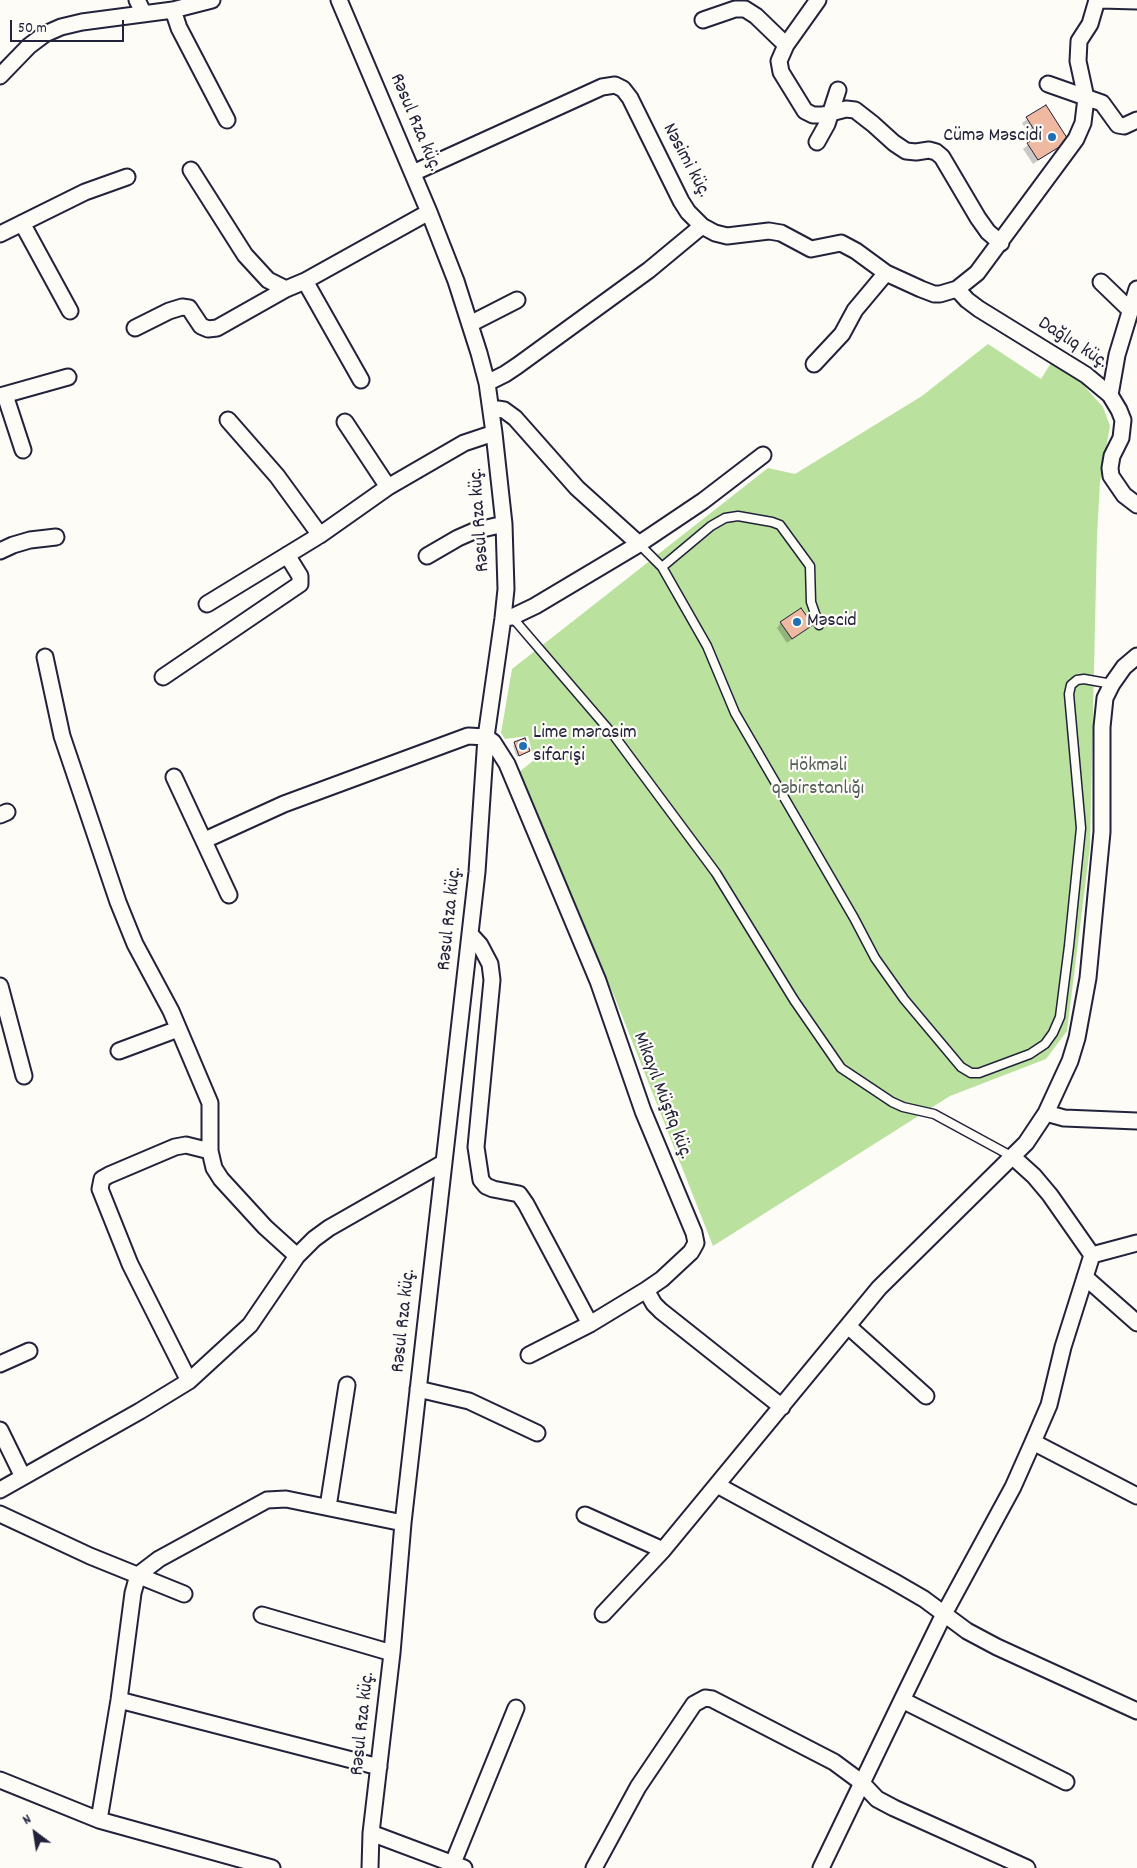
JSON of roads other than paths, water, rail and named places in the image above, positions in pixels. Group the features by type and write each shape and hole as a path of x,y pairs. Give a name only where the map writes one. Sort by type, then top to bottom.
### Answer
{"street":[{"path":"137,0 144,14"},
{"path":"0,76 29,46 45,34 61,27 82,22 173,10 212,0"},
{"name":"Rəsul Rza küç.","path":"339,0 414,173 470,324 486,383 494,433 504,524 508,618 486,737 477,872 403,1523 380,1768 370,1834 370,1868"},
{"path":"818,0 786,45 779,60 781,72 805,111 813,115 846,109 855,110 868,119 894,144 906,151 929,150 936,152 942,157 978,218 988,232 1001,243"},
{"path":"1098,0 1137,1"},
{"name":"Nəsimi küç.","path":"414,173 602,87 615,85 623,89 630,98 681,201 688,212 702,226 715,233 727,236 769,230 781,233 811,249 841,243 856,251 886,273 934,294 957,289 977,273 1001,243 1076,139 1083,123 1086,98 1078,60 1079,41 1090,24 1098,0"},
{"path":"703,20 735,9 745,9 756,16 786,45"},
{"path":"173,10 179,28 227,120"},
{"path":"1048,84 1102,103 1118,125 1124,126 1137,120"},
{"path":"817,142 827,124 838,90"},
{"path":"191,170 245,255 268,280 286,289"},
{"path":"0,234 84,192 127,177"},
{"path":"135,328 169,311 182,307 189,308 201,326 208,329 217,328 429,212"},
{"path":"22,223 70,311"},
{"path":"486,383 517,366 626,287 702,226"},
{"path":"814,364 842,334 855,310 886,273"},
{"path":"305,281 360,380"},
{"path":"1100,282 1130,310"},
{"name":"Dağlıq küç.","path":"957,289 979,309 1086,374 1110,395 1130,429 1121,438 1112,456 1110,468 1115,484 1124,495 1137,505"},
{"path":"1110,395 1117,355 1137,289"},
{"path":"470,324 518,300"},
{"path":"23,450 3,395 68,377"},
{"path":"490,408 504,410 515,418 577,488 639,544"},
{"path":"228,420 278,476 320,535"},
{"path":"345,422 388,487"},
{"path":"207,604 320,535 388,487 464,443 494,433"},
{"path":"508,618 535,606 639,544 702,501 763,455"},
{"path":"427,556 474,531 504,524"},
{"path":"0,551 30,540 56,537"},
{"path":"163,677 300,584 300,576 287,555"},
{"path":"603,1614 663,1550 879,1288 1035,1132 1070,1061 1077,1038 1088,978 1102,832 1102,727 1105,698 1124,667 1137,656"},
{"path":"45,657 62,736 118,902 135,944 171,1011 210,1103 210,1152 214,1168 221,1179 265,1227 297,1256"},
{"path":"205,840 284,804 468,736 486,737"},
{"name":"Mikayıl Müşfiq küç.","path":"486,737 493,742 507,764 591,963 643,1110 694,1233 696,1243 692,1252 662,1279 646,1290 590,1324 529,1355"},
{"path":"174,777 229,895"},
{"path":"470,934 480,945 490,964 492,980 476,1147 481,1180 486,1186 494,1189 519,1194 590,1324"},
{"path":"0,986 24,1076"},
{"path":"119,1051 178,1028"},
{"path":"1046,1112 1064,1118 1137,1122"},
{"path":"189,1381 130,1264 100,1188 102,1179 109,1175 175,1147 186,1145 210,1152"},
{"path":"1013,1156 1034,1176 1050,1196 1092,1255"},
{"path":"0,1490 140,1411 189,1381 250,1324 297,1256 314,1239 329,1228 443,1163"},
{"path":"1092,1255 1137,1243"},
{"path":"821,1868 944,1614 1013,1487 1033,1442 1049,1405 1063,1347 1092,1255"},
{"path":"1085,1277 1137,1323"},
{"path":"646,1290 654,1304 661,1311 782,1407"},
{"path":"848,1326 926,1396"},
{"path":"0,1364 29,1351"},
{"path":"328,1507 347,1385"},
{"path":"418,1389 469,1401 537,1433"},
{"path":"0,1430 23,1477"},
{"path":"1033,1442 1137,1496"},
{"path":"717,1485 924,1599 967,1631 997,1647 1137,1711"},
{"path":"99,1820 119,1700 133,1593 138,1575 159,1559 267,1500 286,1499 403,1523"},
{"path":"0,1514 90,1556 184,1594"},
{"path":"585,1515 663,1550"},
{"path":"262,1615 392,1653"},
{"path":"594,1868 638,1787 694,1704 705,1698 834,1762 861,1782 878,1799 894,1808 1027,1868"},
{"path":"119,1700 380,1768"},
{"path":"902,1700 1066,1782"},
{"path":"370,1834 458,1866 516,1708"},
{"path":"0,1780 99,1820 272,1868"}],"lane":[{"path":"662,567 711,526 725,518 738,516 772,522 780,525 810,566 811,602 819,625"},
{"path":"639,544 662,567 707,646 726,696 735,713 854,918 875,958 904,999 961,1066 970,1073 979,1073 1030,1054 1046,1044 1060,1017 1070,946 1081,828 1069,694 1072,685 1077,680 1084,678 1112,684"},
{"path":"508,618 615,737 716,873 784,980 794,1000 841,1068 892,1102 903,1107 934,1114 1013,1156"}],"place":[{"name":"Cümə Məscidi","path":"1052,137"},
{"name":"Məscid","path":"797,622"},
{"name":"Lime mərasim sifarişi","path":"523,746"}],"park label":[{"name":"Hökməli qəbirstanlığı","path":"818,778"}]}
